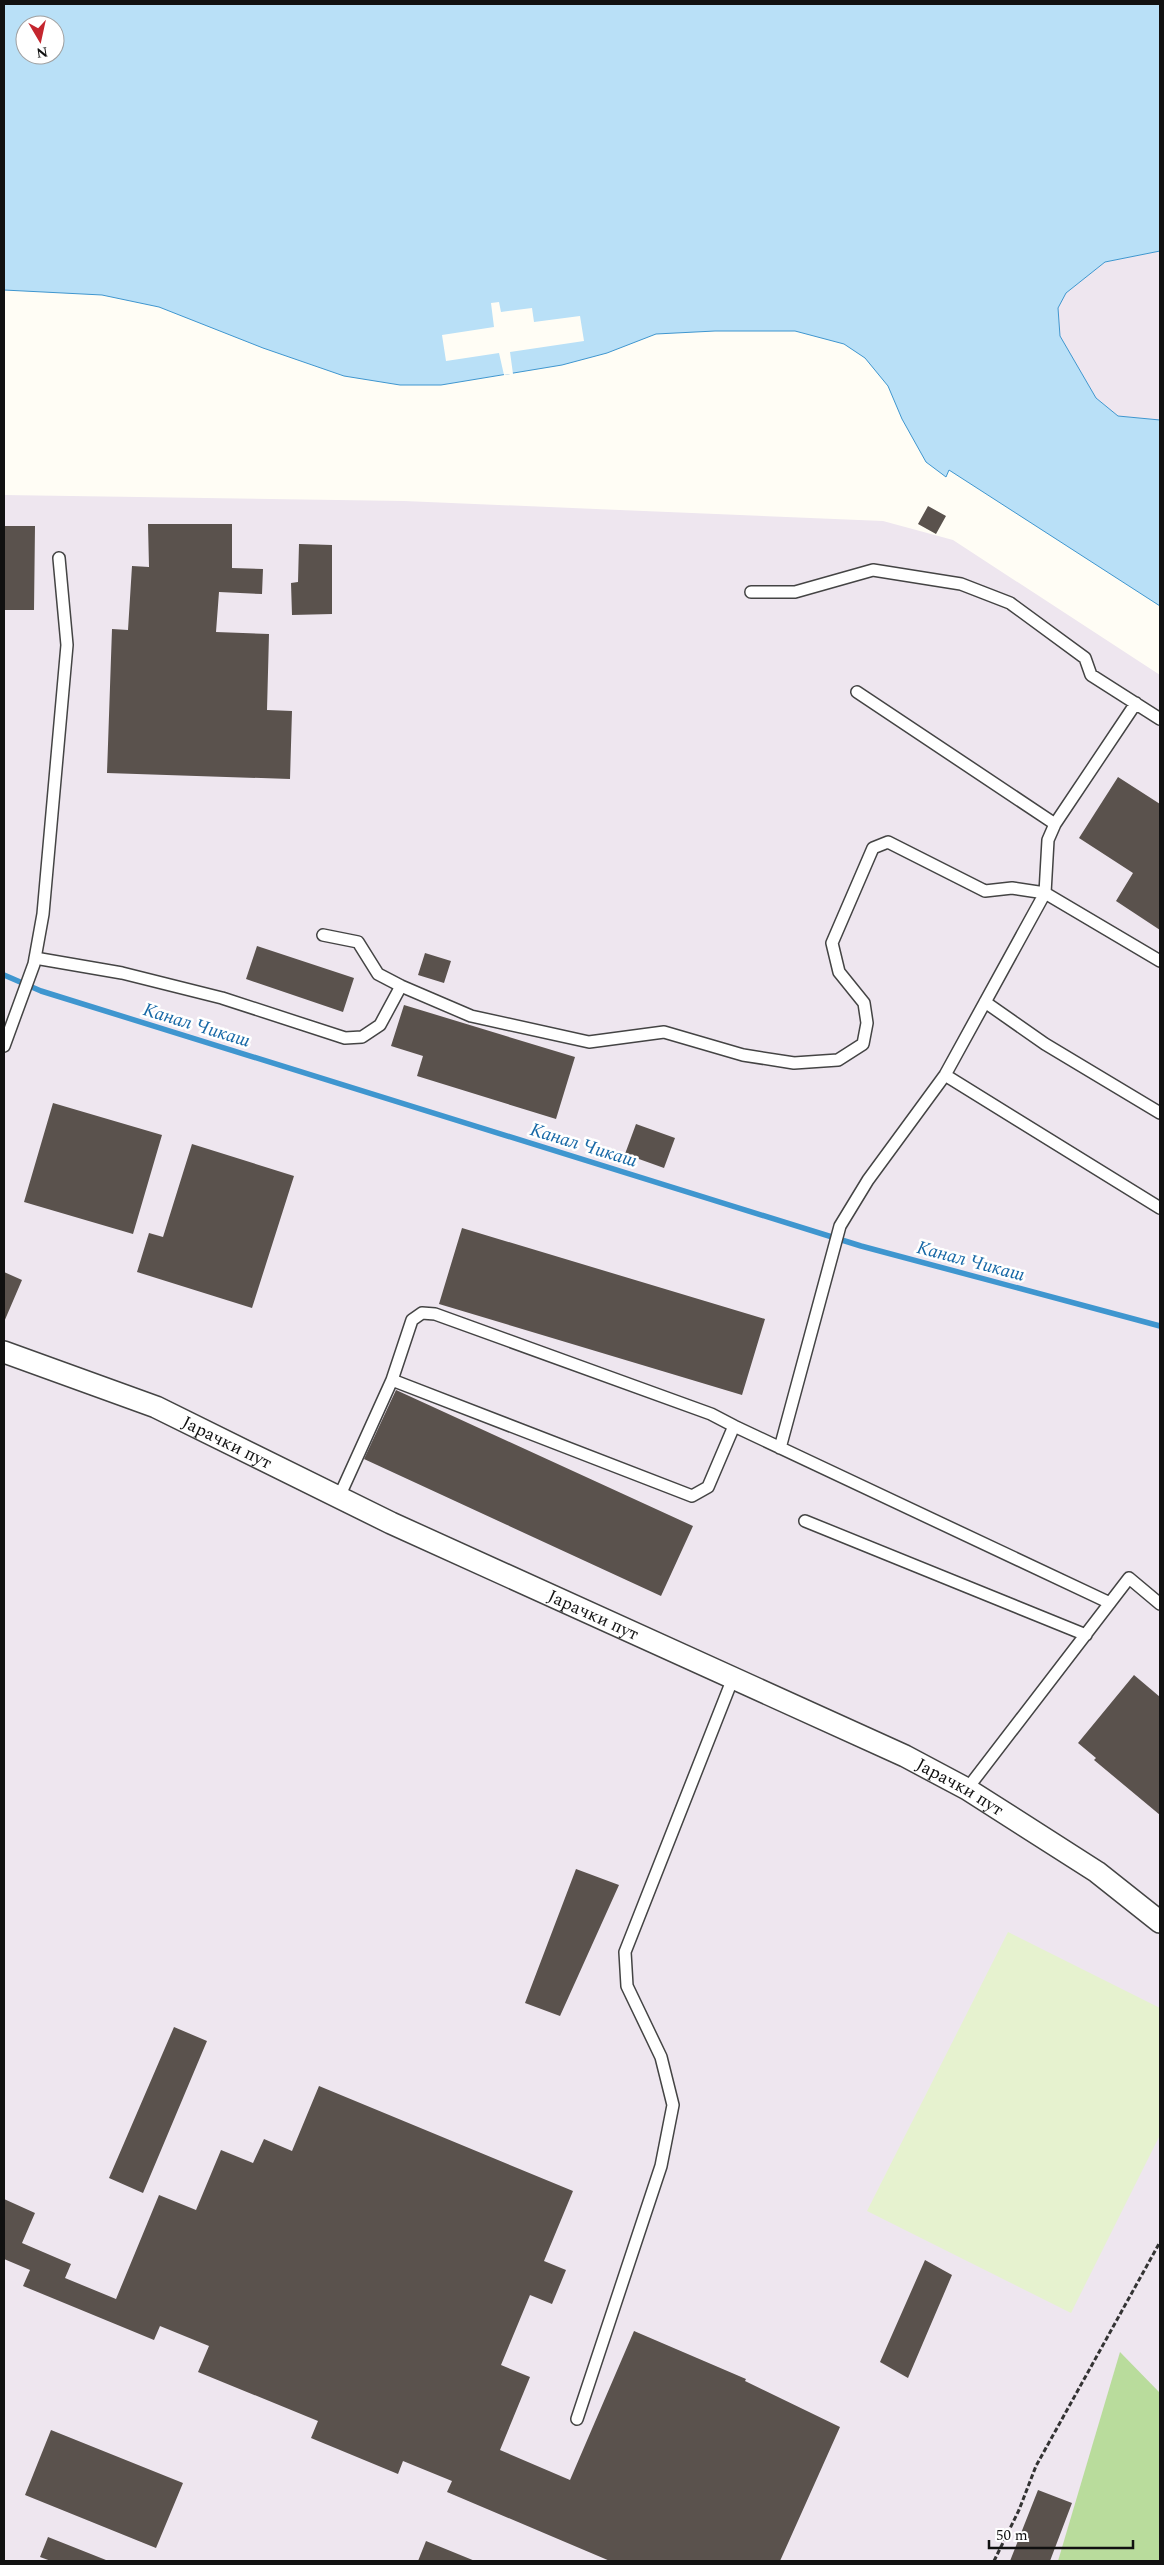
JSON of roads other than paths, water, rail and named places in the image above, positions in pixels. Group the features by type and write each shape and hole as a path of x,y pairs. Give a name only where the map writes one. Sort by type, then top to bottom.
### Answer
{"street":[{"name":"Јарачки пут","path":"4,1352 156,1407 391,1523 905,1756 967,1789 1097,1872 1160,1922"}],"lane":[{"path":"4,1046 34,961 43,914 67,646 59,558"},
{"path":"750,592 795,592 873,570 961,584 1010,602 1085,658 1091,674 1160,719"},
{"path":"856,692 1054,824"},
{"path":"780,1448 840,1226 868,1180 944,1075 1045,893 1048,840 1054,824 1136,704"},
{"path":"323,935 358,942 378,974 471,1016 589,1042 664,1032 743,1055 794,1063 838,1060 863,1044 868,1023 864,1003 839,972 832,943 873,848 888,842 985,891 1012,888 1045,893 1160,962"},
{"path":"34,961 122,974 222,998 345,1038 362,1037 380,1024 401,986"},
{"path":"985,1002 1045,1044 1160,1113"},
{"path":"944,1075 1160,1208"},
{"path":"339,1497 392,1380 412,1320 422,1313 434,1314 710,1414 1110,1603"},
{"path":"392,1380 692,1496 708,1487 734,1426"},
{"path":"805,1521 1086,1635"},
{"path":"967,1789 1129,1578 1160,1604"},
{"path":"577,2418 661,2166 674,2105 661,2056 628,1986 625,1952 733,1678"}],"water":[{"path":"4,4 1160,4 1160,251 1105,262 1066,293 1058,308 1060,336 1096,398 1118,416 1160,420 1160,606 949,470 946,477 926,462 902,419 888,386 865,358 844,344 795,331 715,331 656,334 607,353 562,365 441,385 400,385 344,376 263,348 159,307 102,295 4,290"}],"waterway":[{"name":"Канал Чикаш","path":"4,975 41,991 861,1246 1160,1326"}]}
